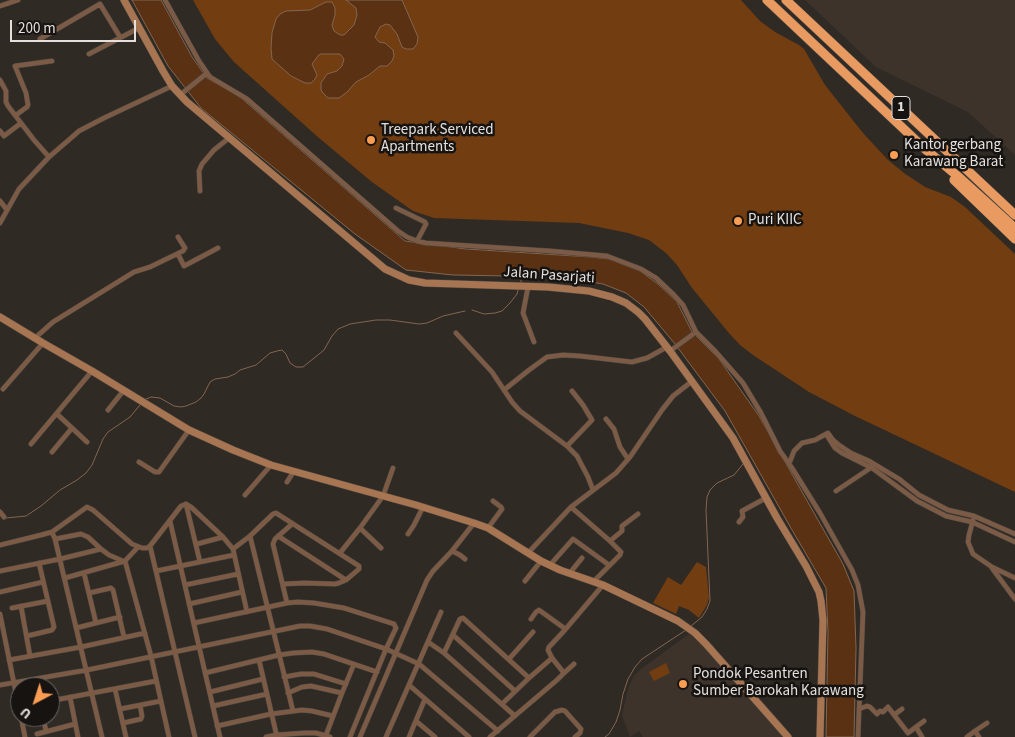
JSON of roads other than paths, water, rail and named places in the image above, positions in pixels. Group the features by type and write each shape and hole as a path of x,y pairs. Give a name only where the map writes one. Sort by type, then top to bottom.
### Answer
{"highway":[{"name":"1","path":"767,0 925,149 1015,239"},
{"name":"1","path":"786,0 1015,215"},
{"name":"1","path":"925,149 1015,228"}],"main road":[{"name":"Jalan Pasarjati","path":"124,0 163,72 172,86 182,93 192,108 393,274 425,283 571,288 619,299 638,312 671,348 691,382 732,438 819,592 823,620 820,737"},
{"path":"0,317 189,430 233,450 271,465 423,507 488,528 541,561 569,574 594,581 669,617 688,628 706,644 788,737"}],"street":[{"path":"0,6 18,0"},
{"path":"165,0 207,73 247,99 407,237 417,241 454,246 600,255 642,268 674,295 683,305 694,334 716,351 743,383 761,413 780,452 820,513 858,584 863,612 858,737"},
{"path":"40,38 100,4 120,37"},
{"path":"88,54 139,28"},
{"path":"16,115 28,105 26,93 15,66 52,61"},
{"path":"182,93 207,73"},
{"path":"0,80 6,91 7,104 49,157"},
{"path":"0,223 20,189 49,157 79,131 172,86"},
{"path":"0,131 4,136 21,123"},
{"path":"200,191 199,171 202,164 214,150 229,138"},
{"path":"0,201 8,210"},
{"path":"396,208 425,222 426,224 417,241"},
{"path":"35,338 53,322 134,272 150,267 185,250 178,237"},
{"path":"178,254 184,266 218,248"},
{"path":"528,287 523,313 534,342"},
{"path":"456,333 492,372 512,402 567,446 578,458 593,490"},
{"path":"504,390 547,357 563,355 580,356 632,362 671,348 694,334"},
{"path":"3,389 43,343"},
{"path":"31,444 92,371"},
{"path":"528,553 570,507 612,477 628,459 673,396 691,382"},
{"path":"108,410 124,390"},
{"path":"567,446 592,420 572,391"},
{"path":"56,414 87,442"},
{"path":"606,419 614,428 620,447 628,459"},
{"path":"52,452 72,428"},
{"path":"139,462 156,473 159,472 189,430"},
{"path":"789,464 794,451 802,443 815,440 827,433 835,448 842,453 899,479 919,495 948,510 974,516 1015,534"},
{"path":"245,495 271,465"},
{"path":"836,491 873,466"},
{"path":"873,466 917,500 946,516 972,522 1015,542"},
{"path":"340,553 383,496 393,468"},
{"path":"287,482 294,472"},
{"path":"739,522 743,517 742,510 766,498"},
{"path":"488,528 502,509 493,501"},
{"path":"0,545 52,532 87,507 94,510 138,547 145,548 150,546 181,506 186,504"},
{"path":"186,504 233,549 247,612"},
{"path":"186,504 200,562"},
{"path":"408,534 423,507"},
{"path":"570,507 620,550 621,553 594,581"},
{"path":"0,512 4,517"},
{"path":"233,549 276,514 359,566 359,569 346,580 335,584 283,584"},
{"path":"610,541 622,531 622,526 638,514"},
{"path":"974,516 968,542 970,550 976,558 1013,577 1008,582 1006,588"},
{"path":"170,521 220,737"},
{"path":"360,737 429,576 474,523"},
{"path":"287,603 273,546 274,540 292,524"},
{"path":"360,528 381,548"},
{"path":"52,532 102,737"},
{"path":"55,539 81,534 88,537 112,556 125,561"},
{"path":"250,536 292,711"},
{"path":"278,536 346,580"},
{"path":"197,544 222,537"},
{"path":"550,565 573,539 609,565"},
{"path":"150,546 195,737"},
{"path":"64,578 125,561 138,547"},
{"path":"0,570 101,549"},
{"path":"452,551 465,559"},
{"path":"156,571 234,556"},
{"path":"569,574 582,558"},
{"path":"125,561 151,656 169,736 162,737"},
{"path":"525,581 541,561"},
{"path":"27,636 53,628 54,625 39,563"},
{"path":"992,567 1015,599"},
{"path":"84,573 96,623"},
{"path":"185,585 238,574"},
{"path":"0,592 43,582"},
{"path":"564,672 552,658 548,649 603,585"},
{"path":"89,593 109,588 113,589 124,637"},
{"path":"189,604 242,592"},
{"path":"12,608 48,601"},
{"path":"194,623 287,603 314,603 344,608 394,624 396,628 350,737"},
{"path":"21,606 30,656"},
{"path":"531,619 540,610 564,628 564,631"},
{"path":"386,737 441,612"},
{"path":"0,614 13,677"},
{"path":"76,628 120,617"},
{"path":"444,653 460,619 463,618 529,678"},
{"path":"44,677 300,626 317,627 386,649 419,664 498,731"},
{"path":"509,659 533,632"},
{"path":"10,660 145,633"},
{"path":"453,634 515,691"},
{"path":"428,642 444,653 515,716"},
{"path":"205,673 279,655 302,652 318,652 377,672"},
{"path":"502,704 552,658"},
{"path":"259,660 276,736"},
{"path":"266,737 310,733 328,736 333,716 354,664"},
{"path":"490,737 574,664"},
{"path":"284,677 314,674 346,684"},
{"path":"210,692 263,679"},
{"path":"60,699 156,681"},
{"path":"408,685 469,737"},
{"path":"288,693 302,687 311,686 342,693"},
{"path":"115,689 126,737"},
{"path":"213,706 267,694"},
{"path":"70,697 78,737"},
{"path":"410,736 425,699"},
{"path":"120,709 161,701"},
{"path":"123,724 141,719 140,705"},
{"path":"859,709 867,706 877,714 888,708 908,733 924,721"},
{"path":"894,715 902,709"},
{"path":"217,726 292,711 307,710 333,716"},
{"path":"530,737 555,712 562,710 581,728 575,737"},
{"path":"416,720 435,737"},
{"path":"967,737 987,723"},
{"path":"37,734 75,724"},
{"path":"45,727 46,732"},
{"path":"916,727 922,737"},
{"path":"975,731 979,737"}],"waterway":[{"path":"521,276 521,283"},
{"path":"472,310 484,314 502,311 517,294 518,290"},
{"path":"144,400 151,397 160,398 174,406 186,406 201,398 210,382 215,379 228,377 240,370 256,365 270,353 277,351 282,350 290,363 296,367 303,367 324,350 338,329 350,324 376,320 419,324 465,311"},
{"path":"6,518 26,516 86,473 92,465 108,432 130,417 140,405"},
{"path":"691,626 702,617 710,601 707,497 710,490 717,483 734,475 743,464"},
{"path":"605,737 616,722 628,679 635,667 642,659 686,630"}],"place":[{"name":"Treepark Serviced Apartments","path":"371,140"},
{"name":"Kantor gerbang Karawang Barat","path":"894,155"},
{"name":"Puri KIIC","path":"738,221"},
{"name":"Pondok Pesantren Sumber Barokah Karawang","path":"683,684"}]}
